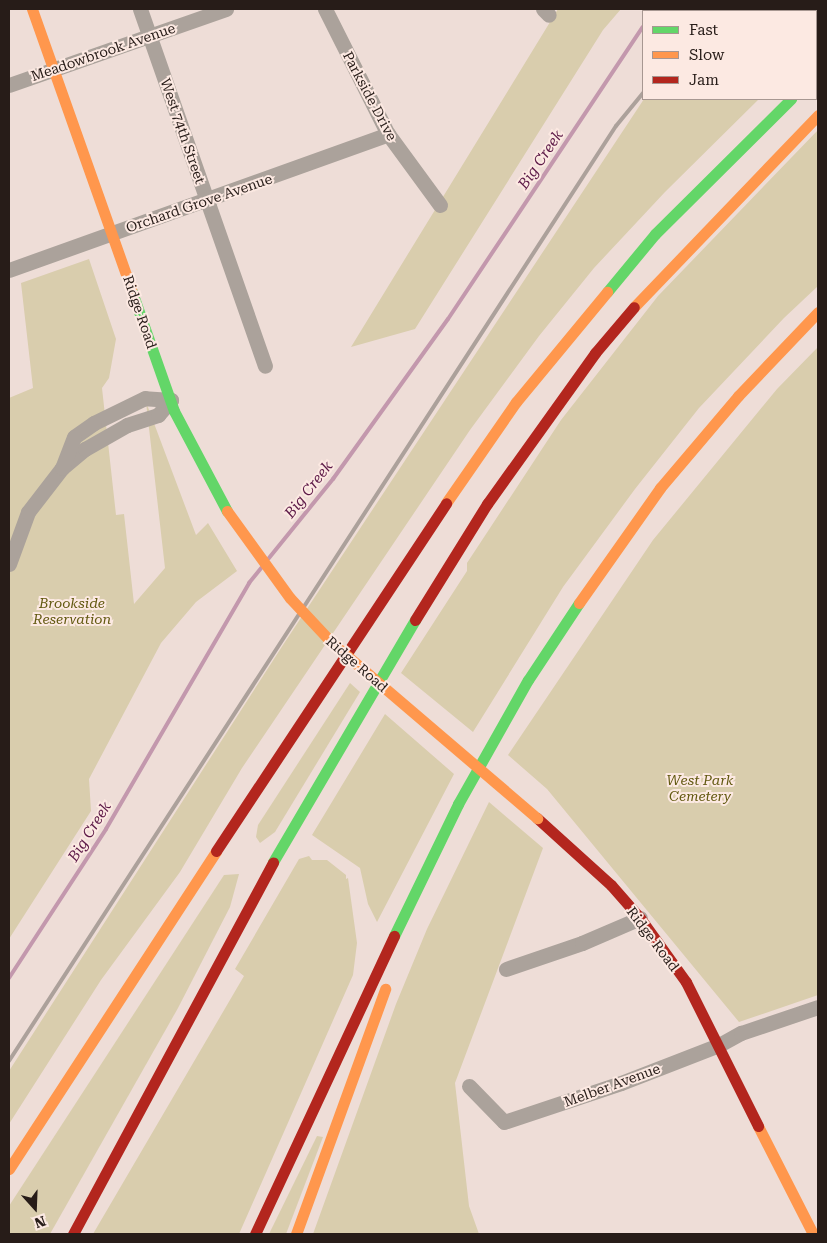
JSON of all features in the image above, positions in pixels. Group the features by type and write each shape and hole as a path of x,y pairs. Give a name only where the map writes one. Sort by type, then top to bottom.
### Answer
{"main road":[{"name":"Ridge Road","path":"32,9 171,400 187,440 227,511 290,598 332,642 590,864 640,918 686,982 813,1234"},
{"path":"9,1169 422,537 510,410 604,292 655,234 790,100"},
{"path":"74,1234 253,897 397,649 487,504 595,353 651,287 711,221 818,115"},
{"path":"255,1234 356,1014 458,804 528,680 616,548 660,488 738,396 818,312"},
{"path":"296,1234 400,946 458,804"}],"street":[{"name":"West 74th Street","path":"140,9 264,366"},
{"name":"Meadowbrook Avenue","path":"9,85 226,9"},
{"name":"Parkside Drive","path":"325,9 388,134 440,204"},
{"name":"Orchard Grove Avenue","path":"9,270 388,134"},
{"path":"9,564 28,512 62,468 85,449 127,425 158,415 171,400"},
{"path":"506,969 582,943 640,918"},
{"name":"Melber Avenue","path":"469,1086 504,1122 621,1084 719,1045 741,1033 818,1007"}],"green space":[{"path":"558,9 621,9 603,30 415,329 351,347"},
{"path":"818,9 818,45 817,10 724,10"},
{"path":"643,100 758,100 665,192 594,268 539,336 470,430 242,768 180,872 101,980 9,1124 9,1071 283,645"},
{"path":"818,130 818,286 784,318 699,408 635,489 563,587 473,732 401,673 467,571 467,563 561,420 658,296"},
{"name":"Brookside Reservation","path":"89,259 116,339 109,378 102,388 116,515 124,514 134,604 165,568 146,402 196,535 208,523 237,571 196,602 161,643 89,779 91,811 9,939 9,398 33,388 21,283"},
{"name":"West Park Cemetery","path":"818,347 818,995 739,1022 547,789 508,755 653,540 777,389"},
{"path":"350,683 360,692 275,832 260,843 256,837 258,825"},
{"path":"385,714 454,774 377,922 368,904 360,868 312,835"},
{"path":"489,802 543,848 455,1083 469,1206 479,1234 313,1234 396,1004 427,929"},
{"path":"309,856 312,860 327,860 346,875 346,879 348,878 357,943 353,975 239,1234 93,1234 244,976 235,969 299,859"},
{"path":"239,874 230,907 178,1008 50,1234 9,1234 9,1206 224,875"},
{"path":"317,1136 323,1137 286,1234 269,1234"}],"waterway":[{"name":"Big Creek","path":"269,558 333,479 448,319 642,28"},
{"name":"Big Creek","path":"9,978 106,829 249,583 261,568"}],"railway":[{"path":"9,1061 616,126 642,94"}],"traffic: fast":[{"path":"607,292 655,234 790,100"},
{"path":"131,289 174,411 227,511"},
{"path":"394,936 458,804 528,680 579,603"},
{"path":"273,862 415,620"}],"traffic: slow":[{"path":"32,9 131,289"},
{"path":"634,307 818,115"},
{"path":"446,503 516,402 607,292"},
{"path":"579,603 660,488 738,396 818,312"},
{"path":"227,511 290,598 332,643 537,818"},
{"path":"9,1169 216,851"},
{"path":"296,1234 385,989"},
{"path":"758,1126 813,1234"}],"traffic: jam":[{"path":"415,620 487,504 595,353 634,307"},
{"path":"216,851 446,503"},
{"path":"537,818 611,885 640,918 686,982 758,1126"},
{"path":"73,1234 273,862"},
{"path":"255,1234 394,936"}]}
